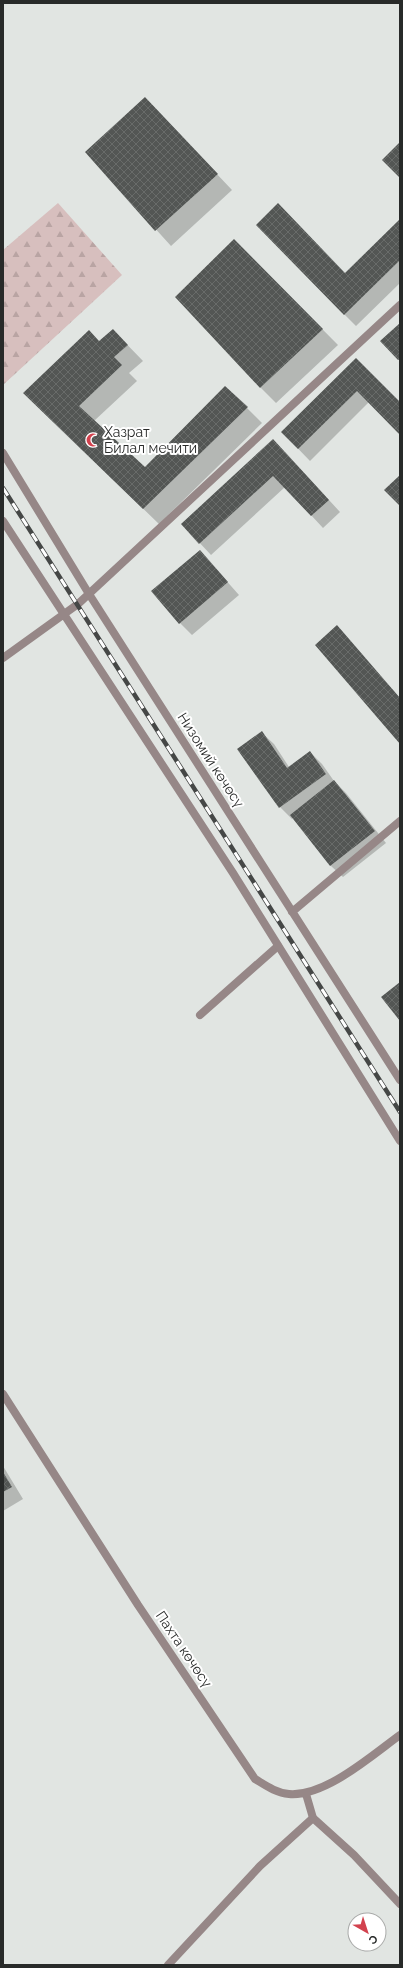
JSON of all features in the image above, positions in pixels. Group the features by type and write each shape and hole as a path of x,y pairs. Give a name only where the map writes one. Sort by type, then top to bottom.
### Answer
{"street":[{"path":"3,658 89,594 400,305"},
{"name":"Низомий көчөсү","path":"3,453 89,594 292,912 398,1074"},
{"path":"3,520 278,946 400,1141"},
{"path":"292,912 400,820"},
{"path":"200,1015 278,946"},
{"name":"Пахта көчөсү","path":"3,1394 138,1605 256,1779 269,1788 287,1794 306,1794 328,1785 400,1735"},
{"path":"306,1794 314,1818 354,1855 400,1904"},
{"path":"168,1965 260,1866 314,1818"}],"green space":[{"path":"58,203 122,275 3,385 3,250"}],"building":[{"path":"145,97 218,174 155,231 85,152"},
{"path":"400,142 400,178 382,160"},
{"path":"278,203 345,273 400,219 400,260 344,315 256,225"},
{"path":"234,239 323,329 260,388 175,297"},
{"path":"400,323 400,359 398,360 380,341"},
{"name":"Хазрат Билал мечити","path":"113,329 128,345 114,357 122,365 79,406 145,467 225,386 248,407 143,509 23,393 89,330 99,341"},
{"path":"356,358 400,402 400,435 357,391 298,449 281,432"},
{"path":"273,439 329,500 311,516 273,476 199,544 181,524"},
{"path":"400,475 400,506 384,490"},
{"path":"200,550 228,582 179,624 151,591"},
{"path":"337,625 400,698 400,744 315,645"},
{"path":"262,731 287,768 310,751 326,774 279,808 237,749"},
{"path":"334,780 375,831 330,866 290,815"},
{"path":"400,982 400,1021 381,997"},
{"path":"3,1472 12,1487 3,1492"}],"railway":[{"path":"3,488 400,1112"}],"place":[{"name":"Хазрат Билал мечити","path":"93,440"}]}
